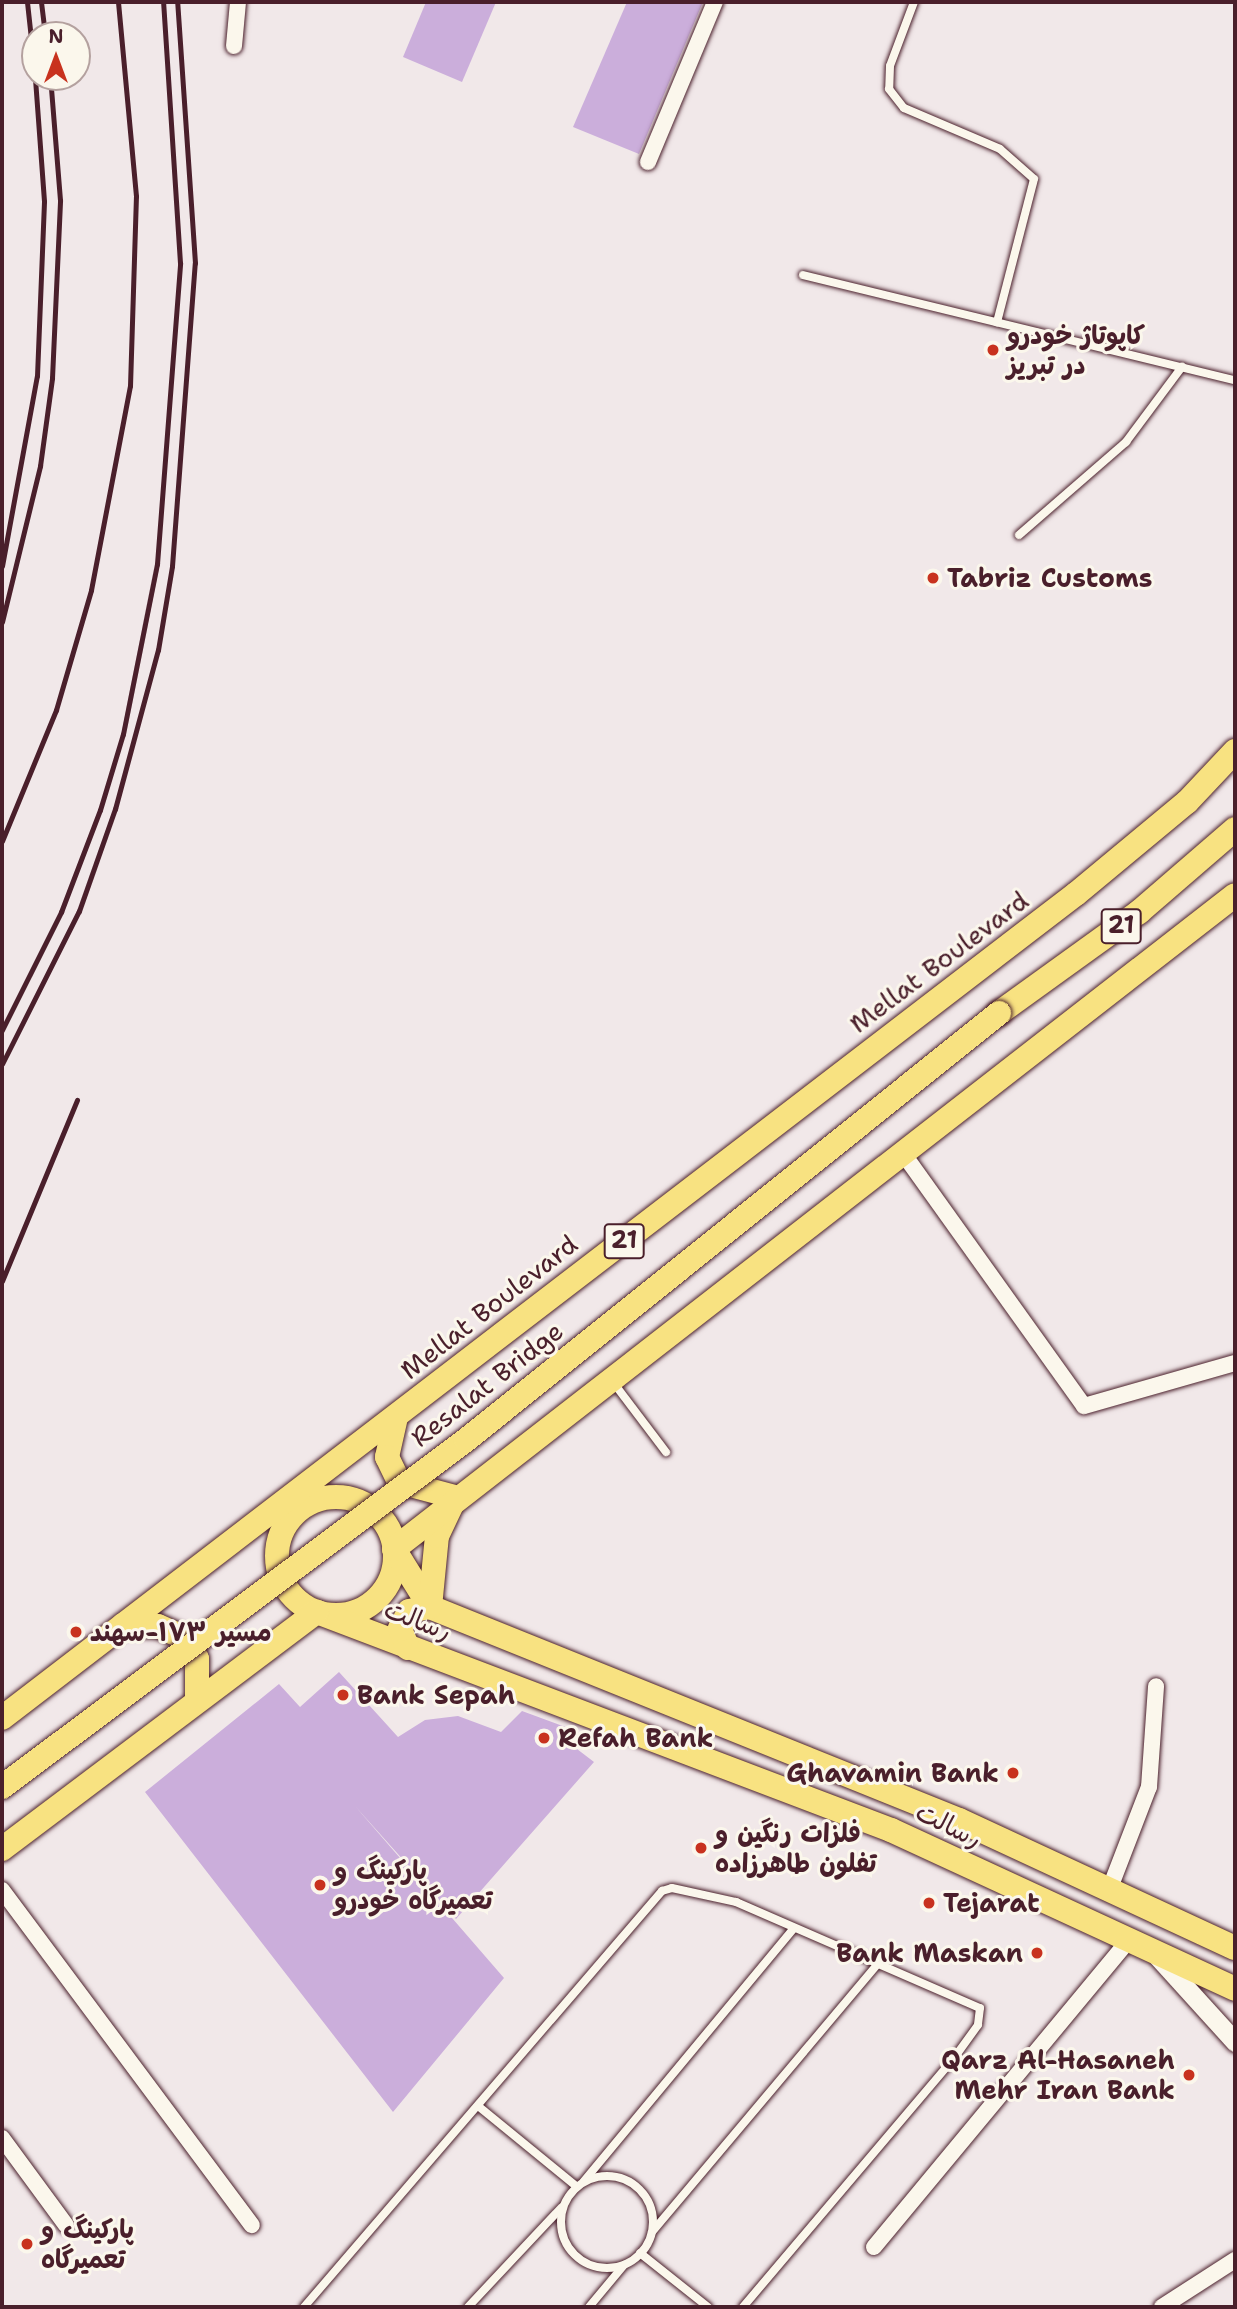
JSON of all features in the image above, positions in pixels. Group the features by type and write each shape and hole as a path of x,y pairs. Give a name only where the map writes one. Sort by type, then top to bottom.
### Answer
{"main road":[{"name":"Mellat Boulevard","path":"2,1718 1076,894 1187,802 1235,751"},
{"name":"Resalat Bridge","path":"2,1787 466,1440 999,1013 1139,912 1235,829"},
{"path":"394,1549 455,1497 609,1377 905,1156 1235,895"},
{"path":"396,1417 387,1457 400,1482 455,1497"},
{"path":"324,1471 343,1496"},
{"path":"2,1849 197,1699 317,1612 360,1611 385,1591 394,1549 391,1532 372,1507 343,1496 312,1501 296,1514 277,1549 281,1580 317,1612"},
{"path":"408,1648 400,1629 409,1611 430,1607 437,1535 455,1497"},
{"path":"246,1531 277,1549"},
{"name":"رسالت","path":"394,1549 430,1607 959,1820 1108,1893 1235,1948"},
{"name":"رسالت","path":"317,1612 891,1830 1126,1944 1235,1989"},
{"path":"123,1625 158,1626 185,1637 197,1659 197,1699"}],"street":[{"path":"234,46 238,2"},
{"path":"648,162 715,2"},
{"path":"905,1156 1084,1406 1235,1363"},
{"path":"1108,1893 1149,1787 1156,1686"},
{"path":"2,1890 252,2225"},
{"path":"874,2247 1126,1944"},
{"path":"1158,1957 1235,2042"},
{"path":"2,2138 66,2225"},
{"path":"1162,2307 1235,2260"}],"lane":[{"path":"914,2 890,66 889,89 904,108 1000,149 1034,179 997,322"},
{"path":"803,275 1235,380"},
{"path":"1019,535 1126,442 1182,367"},
{"path":"609,1377 666,1452"},
{"path":"304,2307 662,1891 672,1888 736,1902 980,2008 978,2025 743,2307"},
{"path":"468,2307 562,2207 576,2186 584,2180 794,1928"},
{"path":"589,2307 624,2265 640,2253 653,2232 878,1964"},
{"path":"478,2106 576,2186"},
{"path":"584,2180 629,2180 649,2202 653,2232"},
{"path":"562,2207 562,2237 580,2260 624,2265"},
{"path":"640,2253 708,2307"}],"building":[{"path":"426,2 496,2 462,82 403,57"},
{"path":"627,2 703,2 639,154 573,127"},
{"name":"پارکینگ و تعمیرگاه خودرو","path":"339,1672 398,1737 425,1720 458,1716 501,1732 522,1711 579,1732 577,1749 594,1762 456,1919 355,1806 504,1978 393,2112 145,1792 279,1684 300,1707"}],"railway":[{"path":"27,2 29,21"},
{"path":"41,2 43,21"},
{"path":"2,841 56,710 91,590 130,386 136,196 118,2"},
{"path":"2,1030 61,912 100,810 123,734 157,564 180,263 163,2"},
{"path":"2,1064 79,911 115,809 158,650 172,566 195,263 177,2"},
{"path":"2,566 37,376 44,201 36,91"},
{"path":"2,622 40,466 52,378 60,200 51,91"},
{"path":"2,1281 77,1100"}],"place":[{"name":"کاپوتاژ خودرو در تبریز","path":"993,350"},
{"name":"Tabriz Customs","path":"933,578"},
{"name":"مسیر ۱۷۳-سهند","path":"76,1632"},
{"name":"Bank Sepah","path":"343,1695"},
{"name":"Refah Bank","path":"544,1738"},
{"name":"Ghavamin Bank","path":"1013,1773"},
{"name":"فلزات رنگین و تفلون طاهرزاده","path":"701,1848"},
{"name":"پارکینگ و تعمیرگاه خودرو","path":"320,1885"},
{"name":"Tejarat","path":"929,1903"},
{"name":"Bank Maskan","path":"1037,1953"},
{"name":"Qarz Al-Hasaneh Mehr Iran Bank","path":"1189,2075"},
{"name":"پارکینگ و تعمیرگاه","path":"27,2244"}]}
